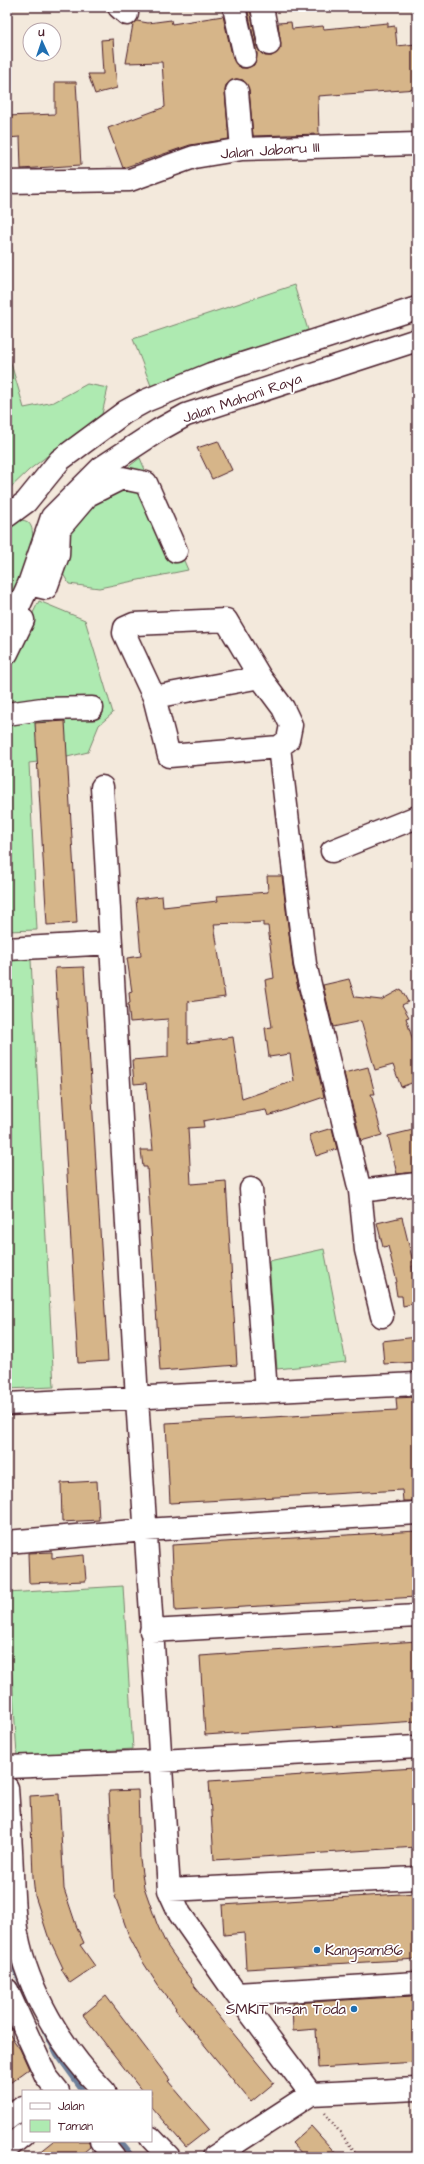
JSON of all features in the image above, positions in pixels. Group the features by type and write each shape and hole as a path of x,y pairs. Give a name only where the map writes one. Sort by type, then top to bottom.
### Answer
{"street":[{"path":"234,7 245,56"},
{"path":"262,7 269,44"},
{"path":"237,92 242,149"},
{"name":"Jalan Jabaru III","path":"7,182 130,180 194,157 242,149 417,144"},
{"name":"Jalan Mahoni Raya","path":"7,516 26,502 60,460 125,412 146,401 211,374 417,308"},
{"name":"Jalan Mahoni Raya","path":"7,632 37,586 52,517 101,468 159,430 186,415 417,340"},
{"path":"7,653 37,586 58,555 59,529 88,495 122,478 146,483 176,551"},
{"path":"26,502 52,517"},
{"path":"226,620 260,677 275,696 291,725 288,740 279,747 169,756 154,697 124,633 125,628 134,624 226,620"},
{"path":"154,697 260,677"},
{"path":"7,714 42,709 92,708"},
{"path":"279,747 305,964 360,1191 366,1250 382,1316"},
{"path":"102,787 151,1631 169,1890 180,1914 236,1994 311,2094"},
{"path":"332,851 417,817"},
{"path":"7,949 111,942"},
{"path":"360,1191 417,1184"},
{"path":"250,1188 266,1392"},
{"path":"7,1404 137,1399 417,1384"},
{"path":"7,1542 145,1530 417,1513"},
{"path":"151,1631 417,1616"},
{"path":"7,1766 160,1761 417,1747"},
{"path":"7,1788 14,1914 25,1967 33,1988 84,2074 103,2090"},
{"path":"169,1890 417,1878"},
{"path":"236,1994 417,1983"},
{"path":"7,1990 46,2076 61,2090 84,2074"},
{"path":"214,2157 311,2094 417,2089"},
{"path":"7,2119 22,2108"},
{"path":"7,2148 22,2136"},
{"path":"152,2139 169,2157"},
{"path":"101,2142 114,2157"}],"path":[{"path":"311,2094 359,2157"}],"green space":[{"path":"294,285 308,330 153,391 133,339"},
{"path":"10,360 24,408 54,402 87,384 108,388 102,414 29,470 7,491 7,361"},
{"path":"140,458 188,570 99,588 69,584 56,562 63,527 92,495"},
{"path":"19,520 28,523 32,531 32,544 28,559 7,610 7,529"},
{"path":"39,601 85,620 113,713 99,725 88,752 55,760 29,763 37,930 7,931 7,664"},
{"path":"31,960 54,1387 7,1389 7,961"},
{"path":"324,1249 346,1362 277,1369 269,1261"},
{"path":"123,1586 133,1749 17,1756 7,1593"}],"building":[{"path":"247,7 250,7 257,47 265,56 272,56 281,48 278,23 291,22 292,29 323,26 324,29 388,23 388,27 395,26 397,46 416,44 417,89 318,96 319,134 253,136 249,90 243,80 236,79 226,85 225,92 229,139 190,145 123,168 108,128 165,107 162,62 126,63 133,24 137,21 148,23 171,20 172,24 223,16 233,59 241,68 247,68 254,65 257,54"},
{"path":"113,39 117,88 95,94 88,74 103,74 101,40"},
{"path":"55,82 76,82 81,165 21,169 20,137 7,138 7,116 55,114"},
{"path":"218,441 232,470 212,479 197,448"},
{"path":"65,721 77,923 47,925 35,723"},
{"path":"267,876 282,876 293,967 324,1097 268,1116 266,1110 203,1121 204,1127 188,1128 191,1184 226,1181 237,1365 160,1371 147,1167 143,1167 141,1150 153,1150 146,1083 134,1084 132,1060 168,1057 168,1019 130,1022 128,1004 130,1003 129,993 132,992 127,958 141,956 136,899 162,896 163,907 218,901 217,896 268,892","holes":["263,922 263,926 268,926 274,978 265,980 272,1027 265,1028 269,1057 290,1054 294,1081 242,1099 233,1037 188,1043 188,1002 225,997 214,924"]},
{"path":"84,967 108,1361 78,1363 55,968"},
{"path":"349,979 355,997 381,1000 401,989 408,1002 402,1005 409,1017 406,1018 417,1054 417,1081 401,1087 393,1065 375,1070 361,1021 333,1027 323,985"},
{"path":"368,1067 375,1094 371,1094 382,1135 361,1141 344,1073"},
{"path":"332,1128 337,1149 316,1156 309,1135"},
{"path":"417,1129 417,1172 397,1174 388,1136"},
{"path":"402,1217 414,1266 412,1266 417,1293 417,1303 403,1306 402,1296 397,1296 395,1283 397,1282 388,1246 383,1247 377,1223"},
{"path":"417,1337 417,1362 384,1364 382,1341"},
{"path":"417,1397 417,1501 403,1501 402,1490 170,1503 166,1423 397,1410 396,1398"},
{"path":"97,1481 99,1520 62,1522 61,1483"},
{"path":"417,1531 417,1597 175,1611 172,1545"},
{"path":"52,1552 52,1558 84,1555 86,1581 29,1583 28,1553"},
{"path":"417,1641 417,1721 205,1735 200,1656"},
{"path":"415,1768 417,1847 214,1860 209,1781"},
{"path":"138,1790 140,1860 144,1887 166,1944 192,1981 191,1982 274,2083 251,2102 175,2009 176,2008 159,1987 141,1959 129,1936 114,1893 109,1791"},
{"path":"59,1794 64,1889 76,1925 84,1943 80,1945 95,1966 70,1983 61,1969 63,1968 48,1936 35,1896 33,1877 30,1796"},
{"path":"417,1893 417,1959 246,1969 244,1933 224,1935 222,1905"},
{"path":"106,1996 170,2080 168,2081 209,2129 186,2147 152,2108 152,2090 141,2090 83,2015"},
{"path":"413,1996 417,2033 417,2062 318,2068 316,2029 293,2031 292,2003"},
{"path":"7,2031 20,2049 29,2069 7,2085"},
{"path":"311,2126 339,2157 305,2157 292,2143"},
{"path":"52,2142 89,2142 90,2147 78,2157 33,2157"}],"waterway":[{"path":"7,1939 15,1970 27,1998"},
{"path":"44,2030 57,2055 82,2090"},
{"path":"121,2142 133,2157"}],"place":[{"name":"Kangsam86","path":"317,1950"},
{"name":"SMKIT Insan Toda","path":"354,2009"}]}
